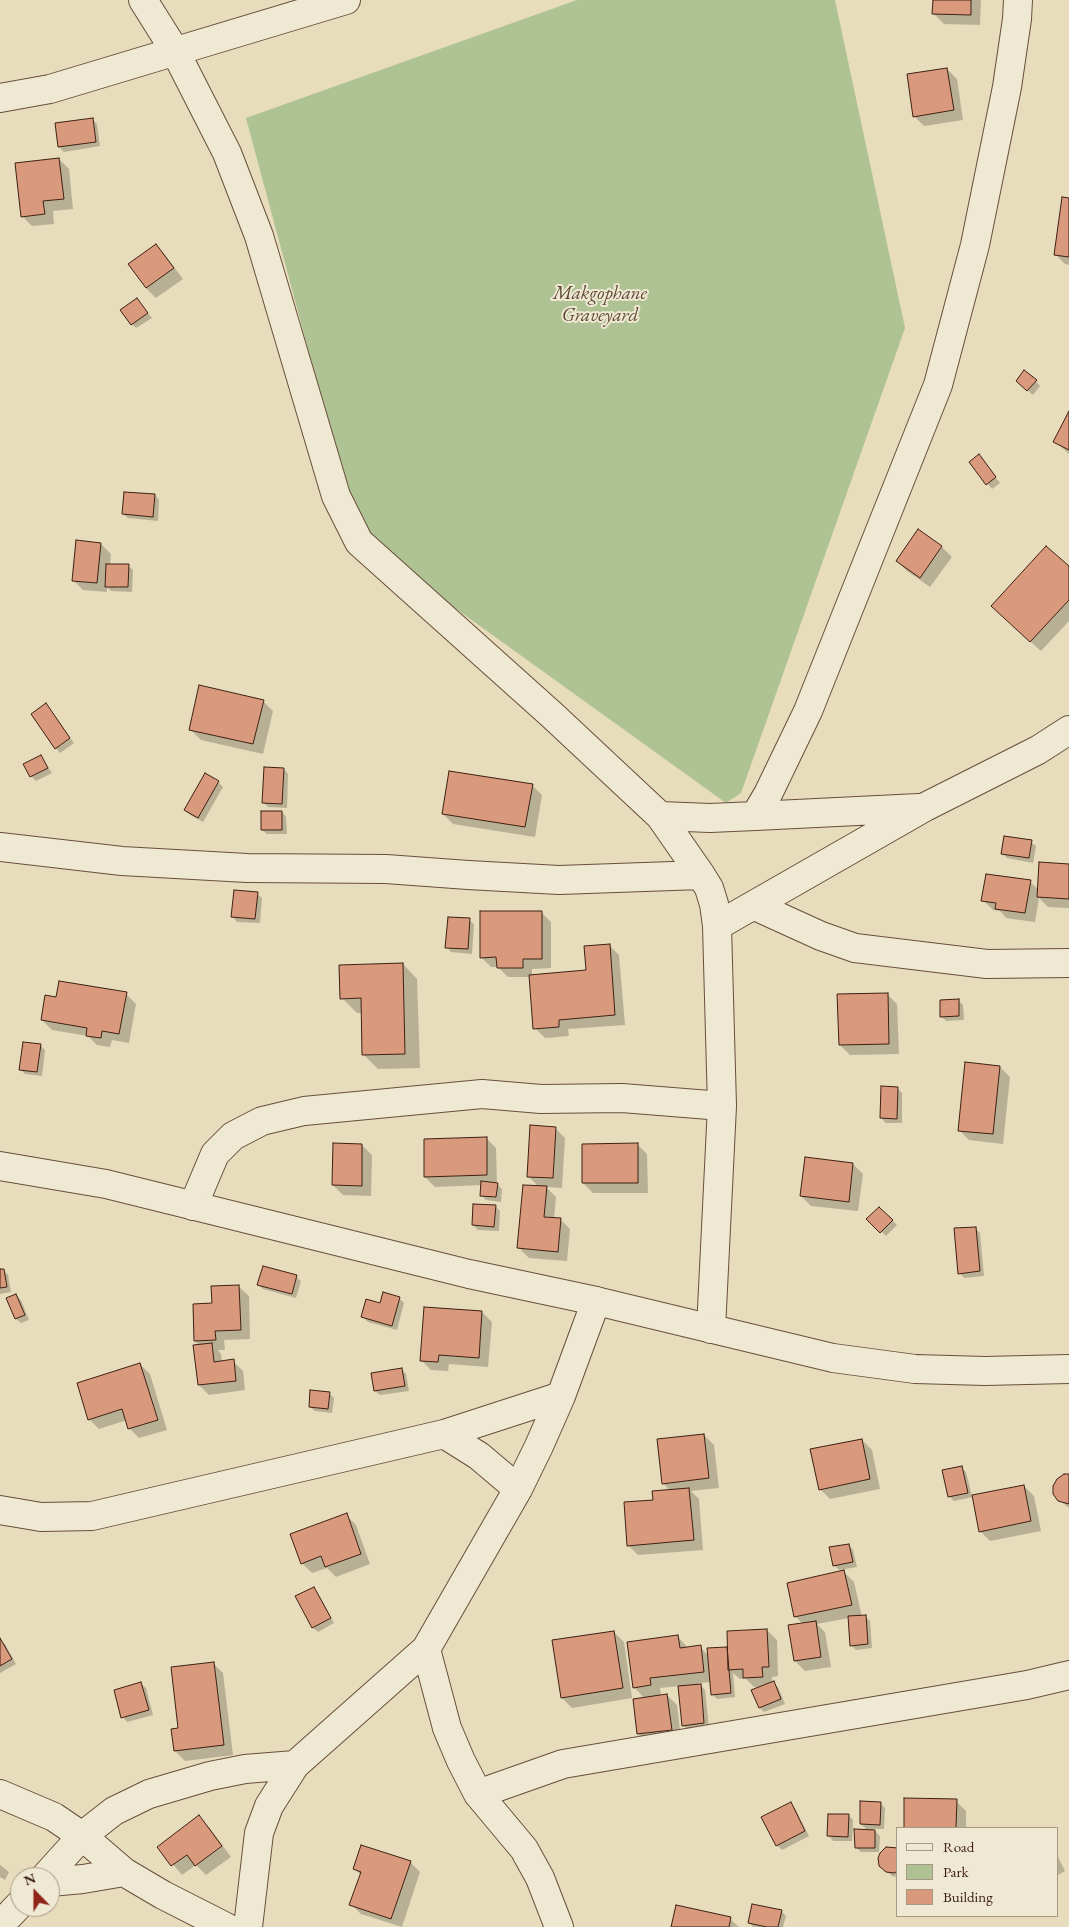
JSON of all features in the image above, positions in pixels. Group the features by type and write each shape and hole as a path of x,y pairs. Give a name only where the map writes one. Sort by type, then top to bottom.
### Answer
{"street":[{"path":"143,0 175,51 227,153 259,236 336,496 359,542 552,715 660,816 709,888 714,904 717,926 722,1106 711,1329"},
{"path":"0,98 50,89 346,0"},
{"path":"755,816 768,794 808,711 938,385 978,227 1007,87 1018,0"},
{"path":"717,926 755,906 925,807 1038,750 1069,730"},
{"path":"660,816 710,818 925,807"},
{"path":"0,847 122,861 247,868 386,869 468,876 559,880 701,874"},
{"path":"755,906 821,936 855,948 987,964 1069,963"},
{"path":"193,1206 215,1154 233,1136 262,1121 304,1111 482,1094 541,1099 622,1098 722,1106"},
{"path":"0,1166 106,1184 470,1274 596,1300 833,1358 915,1369 985,1371 1069,1369"},
{"path":"248,1927 259,1833 269,1806 295,1765 426,1649 518,1489 561,1396 596,1300"},
{"path":"0,1510 41,1517 92,1516 444,1434 561,1396"},
{"path":"444,1434 479,1456 518,1489"},
{"path":"426,1649 447,1728 461,1762 478,1794 524,1849 540,1878 559,1927"},
{"path":"478,1794 563,1764 1027,1685 1069,1675"},
{"path":"54,1867 82,1836 114,1811 149,1794 210,1776 245,1769 295,1765"},
{"path":"0,1794 54,1817 82,1836 124,1872 163,1895 226,1927"},
{"path":"60,1881 124,1872"},
{"path":"0,1925 10,1914"}],"green space":[{"name":"Makgophane Graveyard","path":"577,0 835,0 905,328 741,793 726,803 359,539 246,118"}],"building":[{"path":"933,0 971,0 971,15 932,14"},
{"path":"947,68 954,110 913,117 907,74"},
{"path":"93,118 96,142 58,147 55,123"},
{"path":"59,158 64,199 43,201 45,214 21,217 15,163"},
{"path":"1062,197 1069,198 1069,257 1054,255"},
{"path":"156,244 174,268 146,288 128,264"},
{"path":"137,298 148,313 131,325 120,310"},
{"path":"1024,370 1037,380 1027,391 1016,381"},
{"path":"1069,411 1069,450 1053,442"},
{"path":"979,454 996,477 986,485 969,462"},
{"path":"124,492 155,494 153,517 122,514"},
{"path":"918,529 942,546 920,578 896,561"},
{"path":"76,540 101,543 97,583 72,581"},
{"path":"1046,546 1069,566 1069,600 1030,642 991,606"},
{"path":"106,564 129,564 128,587 105,587"},
{"path":"199,685 264,700 253,744 189,730"},
{"path":"46,703 70,738 55,749 31,714"},
{"path":"41,755 48,768 30,777 23,764"},
{"path":"264,767 284,768 282,804 262,803"},
{"path":"449,771 533,784 525,827 442,814"},
{"path":"205,773 219,781 198,818 184,810"},
{"path":"261,811 282,811 282,830 261,830"},
{"path":"1004,836 1032,840 1029,858 1001,854"},
{"path":"1039,862 1069,864 1069,899 1037,897"},
{"path":"986,874 1031,880 1025,913 995,909 996,903 981,901"},
{"path":"234,890 258,892 255,919 231,917"},
{"path":"480,911 542,911 542,959 523,959 523,968 497,968 496,957 480,958"},
{"path":"448,917 470,918 468,949 445,948"},
{"path":"610,944 615,1015 559,1020 559,1027 533,1029 529,975 586,970 584,946"},
{"path":"403,963 405,1054 362,1055 361,998 340,999 339,965"},
{"path":"59,981 127,992 119,1034 102,1031 101,1038 86,1036 87,1028 41,1020 45,995 56,997"},
{"path":"888,993 889,1044 839,1045 837,994"},
{"path":"959,999 959,1016 940,1017 940,1000"},
{"path":"23,1042 41,1044 37,1072 19,1070"},
{"path":"965,1062 1000,1066 993,1134 958,1131"},
{"path":"881,1086 898,1087 897,1119 880,1118"},
{"path":"530,1125 556,1127 553,1178 527,1177"},
{"path":"487,1137 487,1175 424,1177 424,1139"},
{"path":"333,1143 362,1144 362,1186 332,1185"},
{"path":"638,1143 638,1183 582,1183 582,1144"},
{"path":"805,1157 853,1163 849,1202 800,1196"},
{"path":"481,1181 498,1183 496,1197 480,1196"},
{"path":"523,1185 547,1186 544,1217 561,1218 558,1252 517,1248"},
{"path":"473,1204 496,1205 494,1227 472,1225"},
{"path":"879,1207 893,1220 880,1233 866,1219"},
{"path":"976,1227 980,1271 958,1274 954,1228"},
{"path":"263,1266 297,1275 292,1294 257,1285"},
{"path":"0,1269 4,1269 7,1287 0,1288"},
{"path":"239,1285 241,1330 215,1331 216,1340 194,1341 193,1304 212,1303 211,1286"},
{"path":"383,1292 400,1297 392,1326 361,1317 366,1299 380,1303"},
{"path":"16,1294 25,1315 15,1319 6,1298"},
{"path":"424,1307 482,1311 479,1358 439,1355 438,1362 420,1361"},
{"path":"212,1343 214,1362 234,1359 236,1381 198,1385 193,1345"},
{"path":"140,1363 158,1420 128,1429 122,1409 88,1420 77,1383"},
{"path":"402,1368 405,1386 374,1391 371,1373"},
{"path":"310,1390 330,1392 328,1409 309,1407"},
{"path":"704,1434 709,1478 662,1484 657,1439"},
{"path":"862,1439 870,1479 819,1490 810,1449"},
{"path":"962,1466 968,1493 948,1497 942,1470"},
{"path":"1064,1474 1069,1474 1069,1504 1058,1501 1053,1494 1053,1486 1057,1479"},
{"path":"1024,1485 1031,1521 979,1532 972,1495"},
{"path":"689,1488 694,1540 627,1546 624,1502 653,1500 652,1491"},
{"path":"347,1513 361,1554 325,1567 321,1556 301,1564 290,1534"},
{"path":"849,1544 853,1562 833,1566 829,1547"},
{"path":"844,1570 852,1605 794,1617 787,1583"},
{"path":"314,1587 331,1618 312,1628 295,1596"},
{"path":"866,1615 868,1644 850,1646 848,1616"},
{"path":"816,1621 821,1657 794,1661 788,1625"},
{"path":"767,1629 769,1667 762,1667 763,1677 743,1678 743,1669 728,1670 727,1631"},
{"path":"614,1631 623,1688 561,1698 552,1640"},
{"path":"678,1635 680,1648 701,1645 704,1672 650,1678 651,1685 633,1688 627,1642"},
{"path":"0,1638 12,1659 0,1666"},
{"path":"727,1647 731,1693 711,1695 707,1648"},
{"path":"214,1662 224,1745 174,1751 171,1729 178,1728 171,1667"},
{"path":"774,1681 781,1699 759,1708 751,1690"},
{"path":"141,1682 149,1710 121,1718 114,1690"},
{"path":"701,1684 704,1723 682,1726 678,1686"},
{"path":"667,1694 672,1730 637,1734 633,1699"},
{"path":"904,1798 957,1799 956,1827 904,1827"},
{"path":"860,1801 881,1802 880,1825 860,1824"},
{"path":"791,1802 805,1831 776,1846 761,1817"},
{"path":"828,1814 849,1814 848,1837 827,1836"},
{"path":"199,1815 222,1846 195,1866 187,1855 171,1866 157,1847"},
{"path":"854,1829 875,1830 875,1848 855,1848"},
{"path":"361,1845 411,1861 391,1919 349,1905 361,1872 353,1869"},
{"path":"886,1847 896,1848 896,1872 886,1872 879,1866 878,1858"},
{"path":"752,1904 782,1910 778,1927 748,1923"},
{"path":"676,1905 731,1917 729,1927 671,1927"}]}
